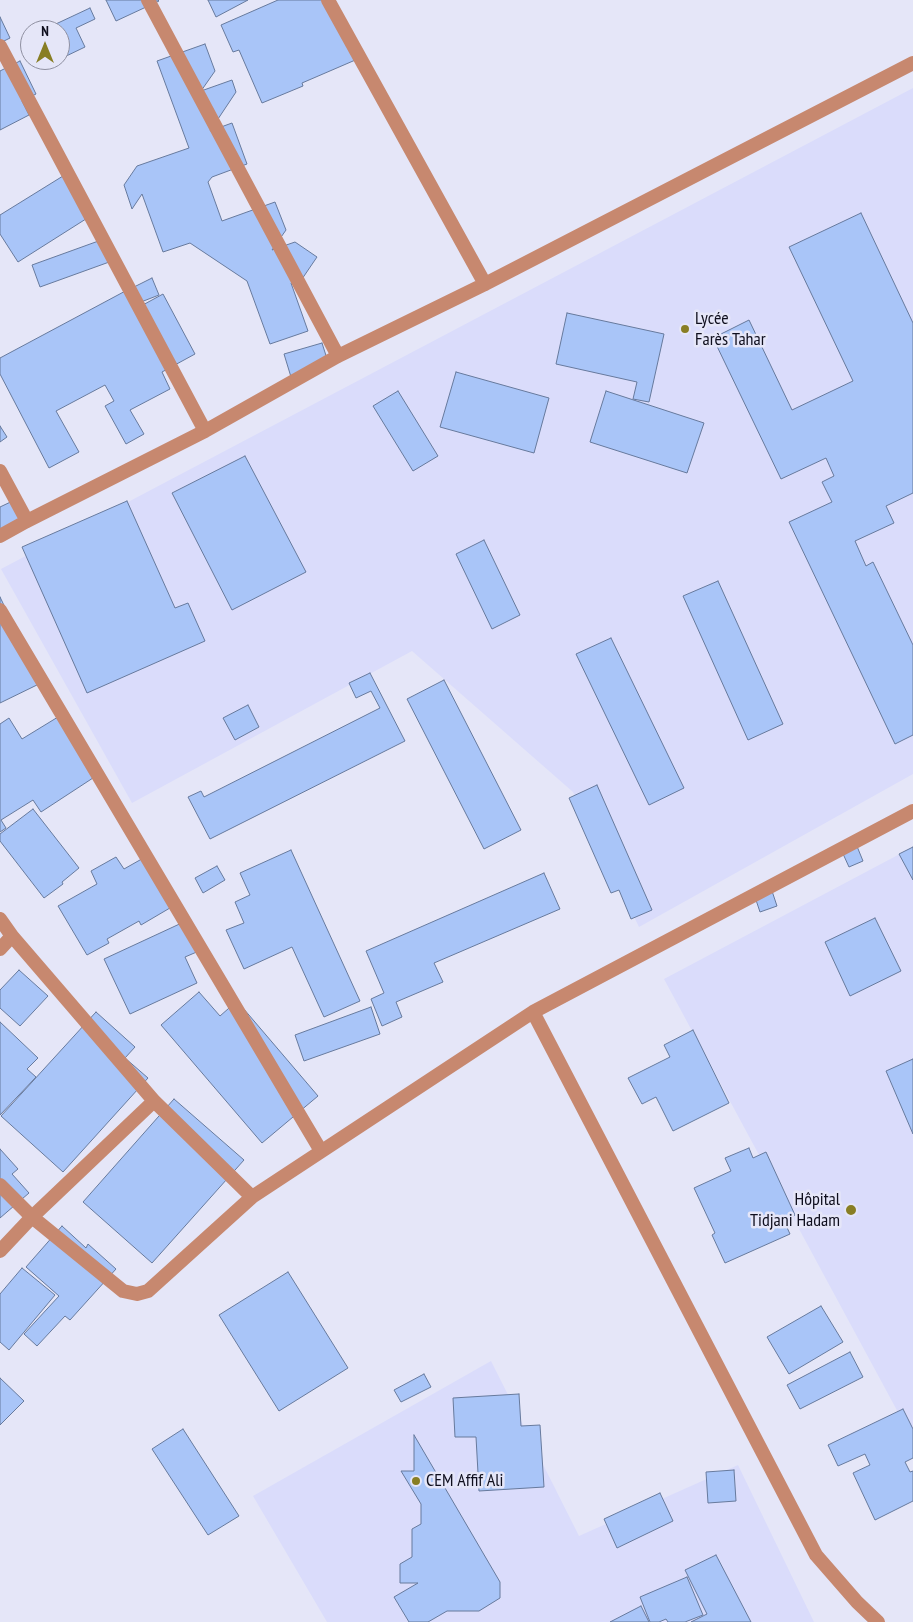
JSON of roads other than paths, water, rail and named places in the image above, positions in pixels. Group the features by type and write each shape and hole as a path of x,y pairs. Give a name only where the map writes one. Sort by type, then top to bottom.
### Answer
{"street":[{"path":"148,0 338,356"},
{"path":"328,0 485,284"},
{"path":"0,46 205,431"},
{"path":"0,536 205,431 338,356 485,284 913,63"},
{"path":"0,471 27,521"},
{"path":"0,610 321,1151"},
{"path":"0,1185 32,1217 123,1291 137,1294 148,1291 252,1197 533,1012 913,811"},
{"path":"0,919 12,936 154,1100 252,1197"},
{"path":"0,949 12,936"},
{"path":"533,1012 816,1555 878,1622"},
{"path":"0,1251 32,1217 154,1100"}],"place":[{"name":"Lycée Farès Tahar","path":"685,329"},
{"name":"Hôpital Tidjani Hadam","path":"851,1210"},
{"name":"CEM Affif Ali","path":"416,1481"}]}
